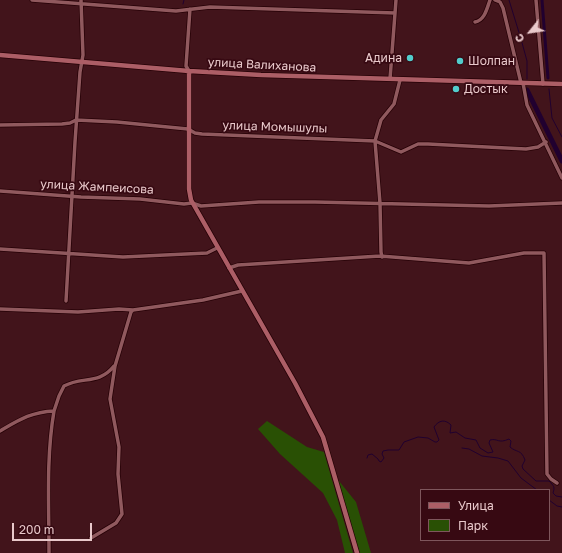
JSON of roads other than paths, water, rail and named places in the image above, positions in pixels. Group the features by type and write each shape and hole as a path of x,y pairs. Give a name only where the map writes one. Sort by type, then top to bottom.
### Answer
{"main road":[{"name":"улица Валиханова","path":"0,55 261,76 562,84"},
{"path":"189,71 189,189 192,203 323,437 357,553"}],"street":[{"path":"32,0 81,2 176,11 210,7 396,13"},
{"path":"390,79 396,0"},
{"path":"475,22 482,19 490,0"},
{"path":"495,0 500,2 503,8 527,104 562,178"},
{"path":"536,0 543,84"},
{"path":"66,301 76,120 84,51 81,2"},
{"path":"189,71 186,66 190,9"},
{"path":"382,256 375,141 381,120 394,104 400,80"},
{"name":"улица Момышулы","path":"0,125 62,124 70,123 76,120 117,122 188,130 195,134 375,141 401,152 418,144 450,144 526,149 538,147 546,142"},
{"name":"улица Жампеисова","path":"0,191 140,199 184,204 192,203 201,206 259,202 489,206 562,203"},
{"path":"0,249 124,257 207,253 217,248"},
{"path":"228,268 238,265 382,256 469,263 524,253 544,254 547,474 557,483"},
{"path":"0,309 78,312 133,310 203,300 242,291"},
{"path":"91,538 116,523 122,514 118,474 119,446 111,405 115,366 131,312 133,310"},
{"path":"49,553 48,473 50,433 54,411 64,386 74,382 100,378 115,366"},
{"path":"0,431 16,421 30,415 54,411"}],"waterway":[{"path":"183,4 184,0"},
{"path":"509,0 527,61 527,79"},
{"path":"542,0 548,78"},
{"path":"549,89 552,118 562,137"},
{"path":"527,90 562,161"},
{"path":"367,458 368,455 372,454 381,462 384,458 382,454 383,451 399,450 404,442 418,437 428,438 437,442 439,440 434,427 438,423 444,421 451,425 450,433 456,432 465,438 476,440 480,448 488,453 493,452 489,443 490,440 503,441 509,439 511,441 510,447 520,453 525,460 522,466 523,469 536,481 549,481 554,487 553,493 556,496 562,497"},
{"path":"462,448 469,449 482,456 508,461 521,478 536,489"},
{"path":"550,501 557,506 562,507"}],"place":[{"name":"Адина","path":"410,58"},
{"name":"Шолпан","path":"460,61"},
{"name":"Достык","path":"456,89"}]}
